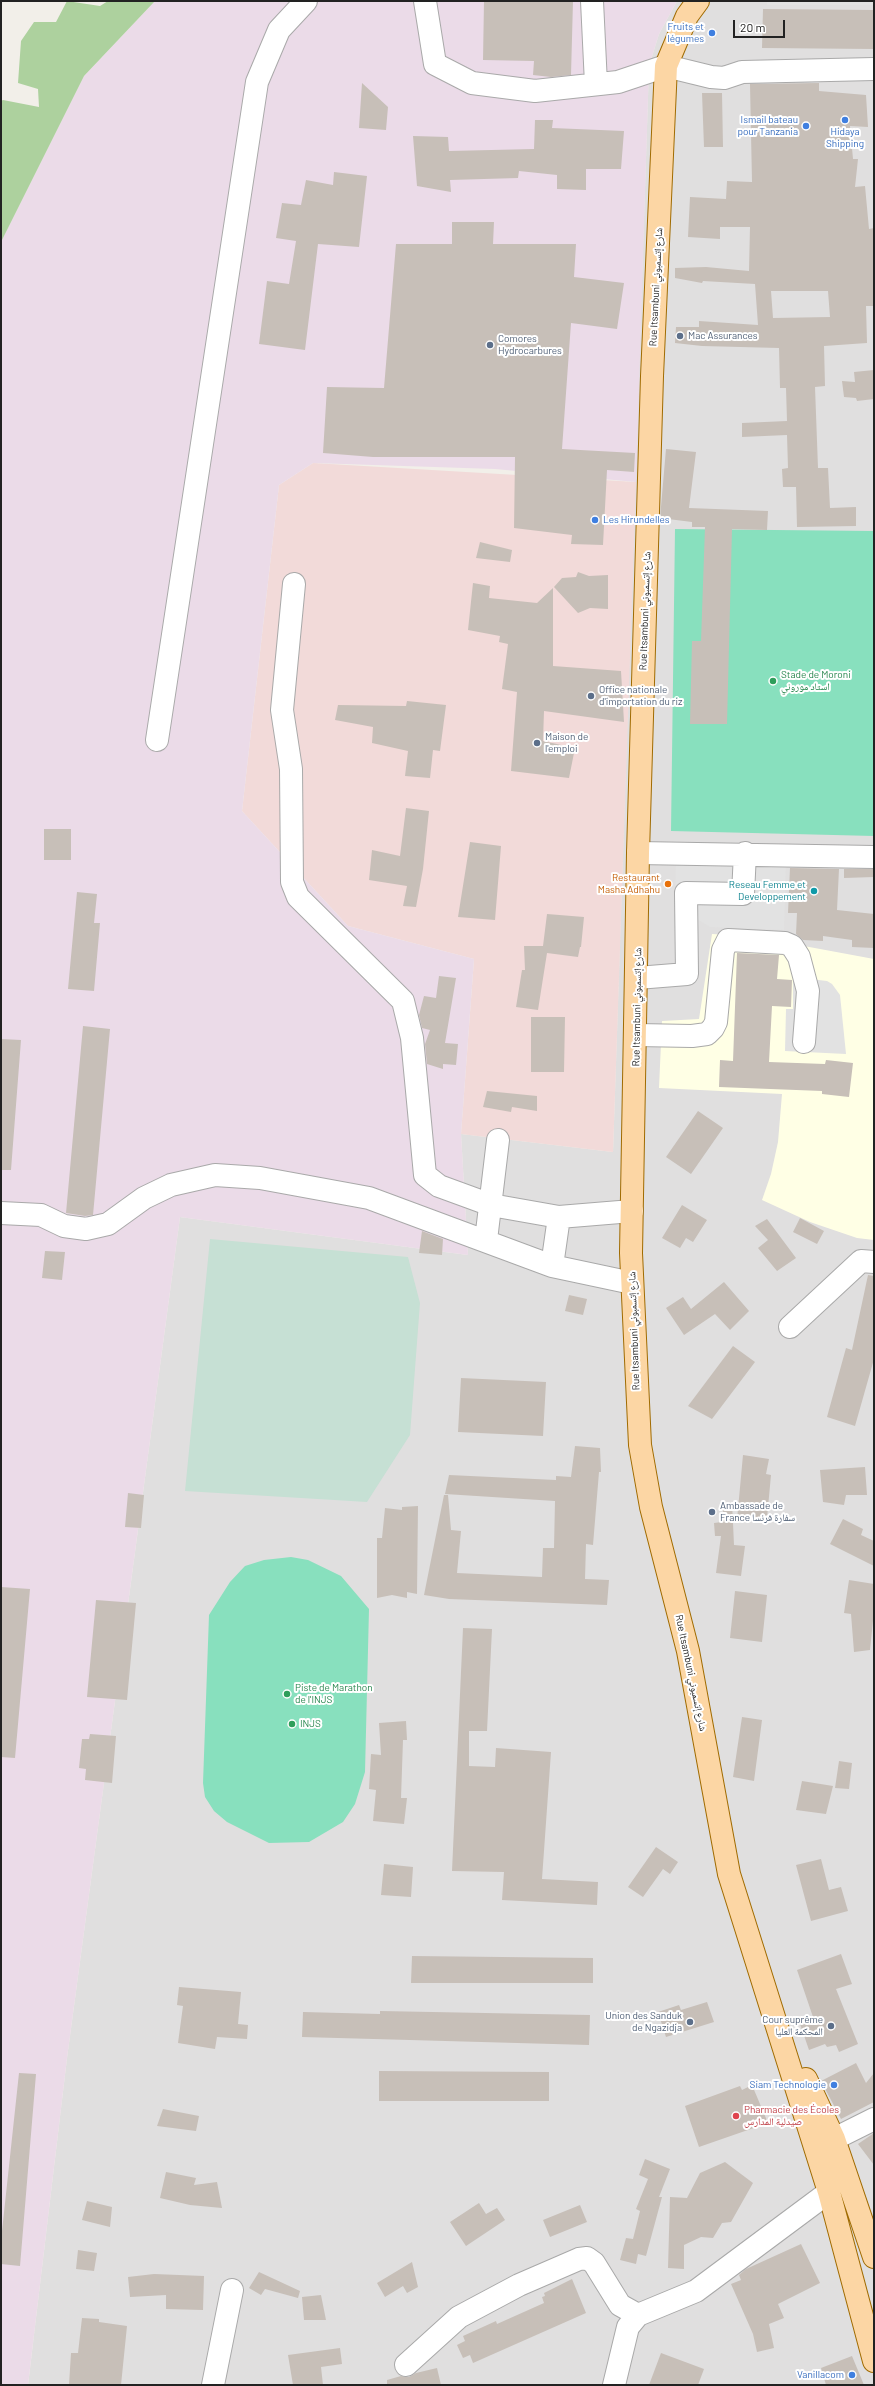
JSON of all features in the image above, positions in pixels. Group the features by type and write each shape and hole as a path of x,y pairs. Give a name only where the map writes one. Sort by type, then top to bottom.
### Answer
{"main road":[{"name":"Rue Itsambuni شارع إتسمبوني","path":"698,1 687,16 666,66 652,376 638,853 637,1035 632,1211 632,1283 640,1445 651,1507 688,1651 729,1874 771,2005"},
{"path":"771,2005 834,2139 874,2257"},
{"path":"771,2005 829,2192 874,2361"}],"street":[{"path":"157,740 257,82 279,30 306,1"},
{"path":"425,1 435,64 472,83 535,91 618,82 666,66 711,77 724,78 742,72 874,69"},
{"path":"592,1 596,84"},
{"path":"294,584 282,710 291,769 292,882 298,897 403,1001 412,1038 425,1175 439,1186 490,1205 559,1217 632,1211"},
{"path":"638,853 745,853 874,856"},
{"path":"637,978 687,974 686,893 743,894 745,853"},
{"path":"637,1035 692,1036 707,1034 713,1028 716,1022 723,950 728,940 785,943 792,946 800,957 808,991 804,1042"},
{"path":"486,1240 498,1140"},
{"path":"1,1213 41,1215 64,1226 86,1229 108,1224 144,1198 171,1185 215,1175 260,1178 369,1198 429,1222 486,1240 552,1266 632,1283"},
{"path":"552,1266 559,1217"},
{"path":"790,1327 861,1261 874,1262"},
{"path":"834,2139 874,2119"},
{"path":"614,2385 628,2327 638,2315 696,2291 829,2192"},
{"path":"406,2365 459,2317 519,2285 580,2259 587,2258 594,2263 620,2305 638,2315"},
{"path":"213,2385 232,2290"}],"shaded area":[{"path":"155,1 677,1 659,34 649,66 636,482 495,469 313,463 279,485 242,811 348,926 474,959 461,1134 468,1255 180,1217 67,2058 28,2385 1,2385 1,242 84,76"},
{"path":"677,1 874,1 874,2385 28,2385 67,2058 180,1217 468,1255 461,1134 613,1152 649,66 659,34"},
{"path":"767,1 874,1 874,5 767,5"},
{"path":"313,463 636,482 613,1152 461,1134 474,959 348,926 242,811 279,485"},
{"path":"676,856 786,857 784,930 710,927 675,906"},
{"path":"712,934 750,936 874,959 874,1240 857,1238 810,1222 762,1200 771,1174 778,1142 782,1094 659,1088 662,1021 699,1019"},
{"path":"793,977 827,981 832,984 840,995 846,1054 785,1051 786,1009 793,1009"},
{"path":"210,1239 408,1257 420,1303 410,1435 367,1502 185,1491"}],"green space":[{"path":"67,1 100,6 108,1 155,1 84,76 1,242 1,101 3,100 39,107 38,89 18,83 21,41 34,22 56,22"},
{"name":"Stade de Moroni استاد موروني","path":"675,529 874,531 874,836 671,831"},
{"name":"Piste de Marathon de l'INJS","path":"291,1557 308,1560 341,1576 369,1609 365,1772 355,1804 343,1822 309,1842 269,1843 227,1822 214,1811 205,1797 203,1783 209,1615 230,1582 245,1566 264,1560"}],"building":[{"path":"484,1 573,1 571,75 551,77 533,75 534,61 483,60"},
{"path":"763,9 874,10 874,49 762,48"},
{"path":"362,83 388,107 386,130 359,128"},
{"path":"819,83 819,91 866,95 868,127 850,126 853,159 858,159 855,187 865,186 869,229 874,228 874,306 866,306 867,343 824,346 825,386 815,387 818,468 828,468 830,508 856,507 856,526 797,527 796,487 783,487 782,469 788,468 787,435 742,437 742,423 787,421 786,388 780,388 779,348 702,346 675,343 676,327 699,327 699,321 758,325 755,284 703,281 702,283 675,278 675,268 706,267 749,271 750,227 720,227 720,239 688,237 690,197 726,199 727,181 752,182 750,84","holes":["771,291 828,291 830,317 773,318"]},
{"path":"702,93 722,93 723,147 704,147"},
{"path":"535,120 553,120 552,128 624,131 621,169 586,169 586,190 557,189 557,175 519,171 518,178 450,180 451,192 417,186 413,136 448,137 449,151 534,149"},
{"path":"334,172 367,176 359,247 318,244 305,350 259,344 267,281 289,284 296,241 276,238 282,203 301,205 306,180 333,185"},
{"path":"452,222 494,222 493,244 576,244 574,277 624,283 617,329 571,323 562,449 635,453 634,472 607,470 603,545 571,544 572,535 514,528 515,457 373,457 323,453 327,387 384,388 396,244 452,244"},
{"path":"874,370 874,399 857,401 856,398 844,397 842,381 855,382 854,372"},
{"path":"666,449 696,452 689,508 768,511 767,530 732,529 727,724 690,724 692,641 701,641 705,527 692,527 692,522 660,518"},
{"path":"480,542 512,550 510,562 476,558"},
{"path":"578,572 589,576 608,575 608,609 590,608 578,613 554,587 562,578 576,577"},
{"path":"473,583 490,586 489,598 537,603 553,588 553,666 621,671 624,722 544,711 543,741 575,748 569,778 511,771 517,692 502,689 508,644 499,642 500,636 468,630"},
{"path":"407,701 446,705 440,751 433,750 430,778 405,776 408,751 372,743 373,727 335,720 338,705 406,706"},
{"path":"406,808 429,811 423,869 416,907 403,906 407,886 369,880 372,850 400,856"},
{"path":"44,829 71,829 71,860 44,860"},
{"path":"470,842 501,846 495,920 458,917"},
{"path":"790,868 839,869 837,910 874,914 874,948 852,947 852,940 823,936 823,941 803,940 796,934 797,913 788,913"},
{"path":"844,869 874,869 874,877 844,878"},
{"path":"77,892 97,894 94,923 100,923 94,991 68,989"},
{"path":"547,914 584,917 581,947 578,957 547,953 538,1010 516,1007 522,970 525,970 524,946 543,946"},
{"path":"737,953 779,955 777,979 792,980 791,1007 772,1006 769,1062 825,1064 826,1060 853,1063 849,1097 822,1094 822,1091 719,1087 720,1060 733,1061"},
{"path":"439,976 456,978 445,1043 458,1044 456,1065 443,1064 443,1069 427,1064 425,1044 430,1030 422,1028 419,1015 424,996 436,998"},
{"path":"531,1017 565,1017 564,1072 531,1072"},
{"path":"83,1026 110,1029 93,1215 85,1216 66,1213"},
{"path":"1,1039 21,1040 11,1170 1,1170"},
{"path":"487,1091 537,1096 537,1111 512,1107 511,1112 483,1107"},
{"path":"698,1111 723,1128 691,1174 666,1157"},
{"path":"682,1205 707,1220 693,1242 686,1238 680,1248 662,1238"},
{"path":"800,1218 824,1231 817,1244 793,1232"},
{"path":"767,1219 796,1258 777,1271 758,1248 768,1240 755,1226"},
{"path":"422,1231 443,1239 442,1255 419,1253"},
{"path":"45,1251 65,1252 62,1280 42,1278"},
{"path":"868,1275 874,1276 874,1359 855,1426 827,1417 846,1348 852,1350"},
{"path":"724,1282 749,1311 730,1330 715,1314 684,1335 666,1308 683,1297 691,1309"},
{"path":"569,1295 587,1299 583,1315 565,1311"},
{"path":"733,1346 755,1362 712,1419 688,1406"},
{"path":"461,1378 546,1382 543,1436 458,1432"},
{"path":"575,1446 600,1448 601,1472 599,1472 593,1545 586,1544 585,1579 609,1580 607,1605 449,1599 424,1595 444,1495 448,1495 451,1530 461,1531 457,1573 542,1577 543,1548 554,1548 555,1501 445,1494 449,1475 556,1480 556,1476 571,1477"},
{"path":"743,1455 769,1459 766,1474 771,1475 767,1518 737,1520"},
{"path":"865,1467 867,1495 846,1495 844,1505 823,1502 820,1470"},
{"path":"128,1493 144,1495 141,1528 125,1527"},
{"path":"724,1502 732,1502 734,1545 745,1546 741,1576 716,1573 721,1536 715,1536 714,1523 722,1522"},
{"path":"418,1506 417,1594 407,1592 407,1598 392,1595 377,1598 377,1538 382,1538 385,1508 402,1510 402,1507"},
{"path":"843,1519 863,1529 861,1535 874,1541 874,1566 830,1544"},
{"path":"849,1580 874,1584 874,1611 870,1650 854,1652 851,1614 844,1613"},
{"path":"1,1587 30,1589 15,1758 1,1757"},
{"path":"735,1591 767,1595 762,1642 730,1638"},
{"path":"96,1600 136,1603 127,1700 87,1697"},
{"path":"463,1628 492,1629 487,1731 469,1731 469,1766 495,1767 496,1748 551,1752 542,1879 598,1882 597,1905 502,1900 504,1872 452,1871"},
{"path":"742,1717 762,1720 754,1781 733,1777"},
{"path":"406,1721 407,1740 403,1740 401,1798 407,1798 404,1824 373,1821 376,1790 369,1789 371,1754 381,1755 379,1723"},
{"path":"90,1734 116,1736 112,1783 85,1780 86,1769 79,1768 82,1739 89,1739"},
{"path":"839,1761 852,1763 849,1789 835,1788"},
{"path":"802,1781 833,1786 826,1814 796,1810"},
{"path":"656,1847 678,1862 670,1874 663,1869 643,1897 628,1887"},
{"path":"821,1859 829,1890 841,1887 848,1911 811,1921 796,1865"},
{"path":"384,1864 413,1867 411,1897 381,1895"},
{"path":"841,1954 852,1984 836,1989 858,2044 839,2052 836,2045 827,2047 825,2044 809,2050 799,2021 813,2017 797,1970"},
{"path":"412,1956 593,1958 593,1983 411,1983"},
{"path":"179,1987 241,1992 238,2024 248,2025 247,2039 217,2037 215,2049 178,2043 183,2006 177,2005"},
{"path":"707,2002 714,2022 666,2037 658,2012 679,2005 681,2010"},
{"path":"380,2011 590,2015 589,2045 302,2037 303,2012 380,2014"},
{"path":"856,2063 866,2083 874,2073 874,2102 841,2119 821,2081"},
{"path":"379,2071 549,2072 549,2101 379,2101"},
{"path":"19,2073 36,2074 20,2266 1,2264 2,2231"},
{"path":"752,2085 768,2123 699,2147 685,2106 740,2086 742,2090"},
{"path":"163,2109 199,2116 196,2131 157,2126"},
{"path":"874,2133 874,2165 858,2144"},
{"path":"645,2159 670,2169 659,2197 662,2197 646,2256 638,2254 636,2264 620,2260 626,2238 633,2239 640,2211 636,2209 648,2179 639,2175"},
{"path":"725,2162 753,2183 731,2222 722,2223 713,2238 701,2237 684,2245 684,2269 668,2268 670,2197 687,2198 700,2173"},
{"path":"166,2172 196,2178 194,2185 217,2182 222,2208 190,2205 160,2198"},
{"path":"87,2201 112,2207 110,2227 82,2220"},
{"path":"479,2203 486,2214 497,2208 505,2220 466,2246 450,2222"},
{"path":"580,2205 587,2222 550,2237 543,2220"},
{"path":"801,2244 820,2283 778,2304 784,2318 769,2324 774,2348 757,2352 753,2334 731,2284 741,2280 739,2275 746,2269"},
{"path":"78,2250 97,2253 94,2271 76,2269"},
{"path":"412,2262 418,2287 407,2293 403,2286 385,2297 377,2283"},
{"path":"259,2272 300,2291 298,2298 265,2289 261,2295 249,2288"},
{"path":"154,2274 204,2276 203,2310 166,2309 166,2295 130,2297 128,2277"},
{"path":"572,2279 586,2313 473,2363 470,2355 463,2358 457,2345 465,2341 463,2336 496,2321 497,2324 544,2303 542,2297 545,2296 544,2293"},
{"path":"321,2295 326,2320 304,2320 302,2297"},
{"path":"82,2318 99,2319 99,2322 127,2326 121,2385 69,2385 71,2353 78,2353"},
{"path":"340,2348 342,2364 321,2367 323,2385 293,2385 288,2355"},
{"path":"661,2353 704,2369 698,2385 649,2385"},
{"path":"852,2356 864,2385 826,2385 821,2368"},
{"path":"437,2368 441,2385 387,2385 387,2380 401,2376 409,2377 416,2373"}],"place":[{"name":"Fruits et légumes","path":"712,33"},
{"name":"Hidaya Shipping","path":"845,120"},
{"name":"Ismail bateau pour Tanzania","path":"806,126"},
{"name":"Mac Assurances","path":"680,336"},
{"name":"Comores Hydrocarbures","path":"490,345"},
{"name":"Les Hirundelles","path":"595,520"},
{"name":"Stade de Moroni استاد موروني","path":"773,681"},
{"name":"Office nationale d'importation du riz","path":"591,696"},
{"name":"Maison de l'emploi","path":"537,743"},
{"name":"Restaurant Masha Adhahu","path":"668,884"},
{"name":"Reseau Femme et Developpement","path":"814,891"},
{"name":"Ambassade de France سفارة فرنسا","path":"712,1512"},
{"name":"Piste de Marathon de l'INJS","path":"287,1694"},
{"name":"INJS","path":"292,1724"},
{"name":"Union des Sanduk de Ngazidja","path":"690,2022"},
{"name":"Cour suprême المحكمة العليا","path":"831,2026"},
{"name":"Siam Technologie","path":"834,2085"},
{"name":"Pharmacie des Écoles صيدلية المدارس","path":"736,2116"},
{"name":"Vanillacom","path":"852,2375"}]}
